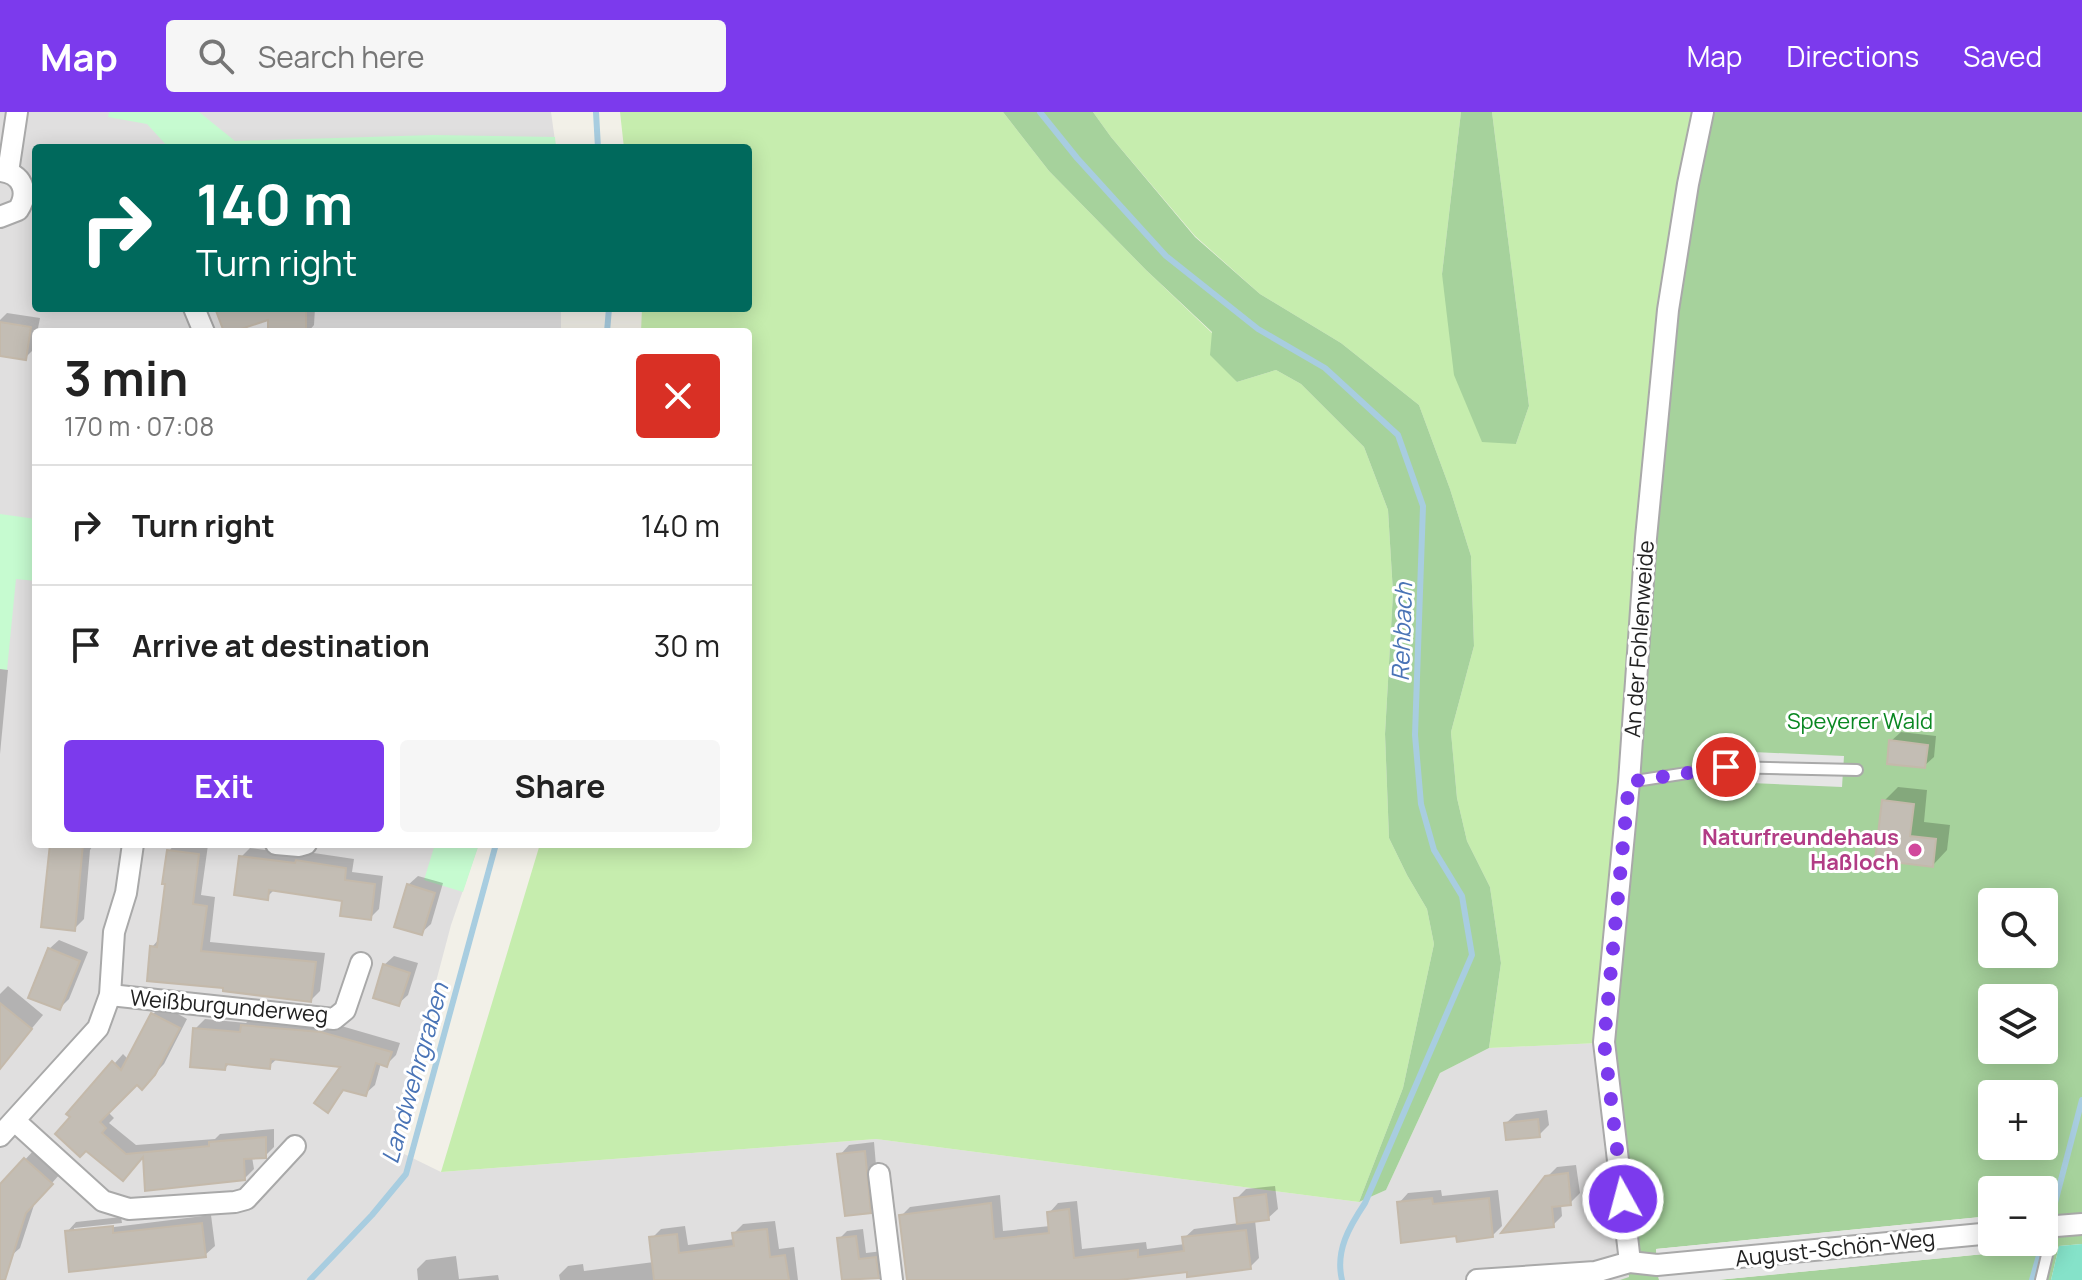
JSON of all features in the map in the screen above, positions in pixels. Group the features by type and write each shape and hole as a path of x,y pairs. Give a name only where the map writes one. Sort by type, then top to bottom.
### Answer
{"street":[{"path":"0,217 18,210 30,199 14,175 4,171 17,112"},
{"name":"An der Fohlenweide","path":"1630,1262 1604,1042 1668,310 1703,112"},
{"path":"0,1136 16,1122 98,1028 110,995 114,932 126,893 132,848"},
{"name":"Weißburgunderweg","path":"110,995 334,1019 345,1010 361,963"},
{"path":"16,1122 103,1201 129,1209 246,1199 295,1146"},
{"path":"879,1174 892,1280"},
{"path":"2058,1226 2082,1224"},
{"name":"August-Schön-Weg","path":"1477,1280 1595,1276 1630,1262 1657,1265 1978,1234"}],"lane":[{"path":"1629,782 1726,767 1857,770"},
{"path":"2041,1280 2045,1256"}],"shaded area":[{"path":"0,112 551,112 555,144 32,144 32,312 561,312 561,328 32,328 32,848 478,848 451,925 392,1148 441,1172 876,1139 1359,1202 1386,1190 1440,1073 1489,1048 1598,1043 1629,1278 1620,1280 0,1280"},
{"path":"1731,751 1844,756 1842,787 1728,782"},
{"path":"1978,1217 1978,1226 1657,1261 1656,1249"},
{"path":"1978,1243 1978,1255 1717,1280 1659,1280 1657,1272"}],"green space":[{"path":"109,112 199,112 235,141 434,135 555,137 556,144 165,144 147,124 108,117"},
{"path":"620,112 1003,112 1049,171 1212,333 1237,382 1276,370 1301,384 1364,447 1388,510 1393,593 1385,734 1389,838 1427,909 1434,944 1403,1088 1359,1202 876,1139 441,1172 539,848 752,848 752,328 641,328 642,312 752,312 752,144 624,144"},
{"path":"1003,112 1093,112 1195,237 1260,294 1341,343 1419,405 1450,489 1471,556 1474,646 1451,732 1457,798 1467,841 1490,887 1501,963 1489,1048 1440,1073 1386,1190 1359,1202 1403,1088 1434,944 1427,909 1389,838 1385,734 1393,593 1388,510 1364,447 1301,384 1276,370 1237,382 1210,355 1212,332 1049,171"},
{"path":"1093,112 1461,112 1442,274 1516,444 1529,406 1492,112 1709,112 1598,1043 1489,1048 1501,963 1490,887 1467,841 1457,798 1451,732 1474,646 1471,556 1419,405 1341,343 1260,294 1195,236"},
{"path":"1461,112 1492,112 1529,406 1516,444 1482,442 1454,375 1442,274"},
{"name":"Speyerer Wald","path":"1709,112 2082,112 2082,1244 2059,1246 2058,1250 2058,1176 1978,1176 1978,1217 1656,1249 1659,1280 1620,1280 1629,1277 1598,1043 1656,478 1681,284"},
{"path":"0,514 32,518 32,581 16,579 7,670 0,669"},
{"path":"434,848 478,848 463,892 424,880"},
{"path":"2082,1244 2082,1280 2051,1280 2059,1246"},
{"name":"Speyerer Wald","path":"1978,1255 2057,1256 2051,1280 1717,1280"}],"building":[{"path":"216,312 306,312 306,328 268,328 268,320 244,328 222,328"},
{"path":"0,322 31,327 26,360 0,356"},
{"path":"1889,740 1928,745 1925,768 1887,764"},
{"name":"Naturfreundehaus Haßloch","path":"1882,800 1914,804 1910,836 1936,839 1933,867 1875,860"},
{"path":"50,848 83,848 75,931 41,927"},
{"path":"167,850 199,854 193,904 207,906 201,951 316,962 311,1002 223,991 223,988 147,981 150,946 157,947"},
{"path":"239,856 346,868 345,880 375,884 371,920 340,916 342,901 269,890 268,900 234,895"},
{"path":"407,884 435,893 422,935 394,927"},
{"path":"48,948 80,961 60,1010 28,998"},
{"path":"383,964 410,973 399,1006 373,998"},
{"path":"0,1003 32,1029 0,1069"},
{"path":"151,1013 180,1028 155,1075 142,1090 137,1085 100,1122 106,1128 102,1133 126,1154 266,1137 266,1158 244,1159 245,1180 145,1191 143,1157 123,1181 86,1151 80,1157 55,1134 70,1117 66,1114 112,1061 121,1070"},
{"path":"241,1025 321,1032 392,1052 387,1067 376,1063 366,1096 343,1090 328,1113 314,1103 340,1067 271,1059 270,1069 226,1064 225,1070 190,1067 193,1028 240,1032"},
{"path":"1538,1119 1540,1137 1506,1140 1504,1123"},
{"path":"865,1151 871,1213 845,1216 837,1154"},
{"path":"24,1158 53,1184 26,1213 5,1280 0,1280 0,1184"},
{"path":"1568,1173 1571,1205 1552,1207 1554,1227 1501,1233 1545,1176"},
{"path":"1266,1194 1269,1220 1237,1224 1234,1198"},
{"path":"1432,1198 1433,1204 1489,1198 1493,1237 1457,1242 1456,1236 1401,1243 1397,1202"},
{"path":"991,1203 994,1239 1049,1233 1047,1212 1069,1209 1074,1258 1138,1250 1138,1257 1184,1251 1182,1237 1246,1230 1251,1269 1187,1277 1187,1272 1119,1280 907,1280 899,1215"},
{"path":"202,1223 206,1257 69,1272 65,1231 113,1226 113,1233"},
{"path":"767,1229 770,1257 785,1255 789,1280 654,1280 649,1237 677,1234 679,1253 734,1246 732,1233"},
{"path":"856,1236 859,1259 876,1257 879,1278 842,1280 837,1238"}],"waterway":[{"name":"Landwehrgraben","path":"596,112 598,144"},
{"name":"Rehbach","path":"1040,112 1077,158 1166,256 1258,329 1325,368 1398,435 1423,506 1415,735 1421,804 1434,850 1462,896 1472,955 1365,1203 1345,1240 1340,1259 1342,1280"},
{"name":"Landwehrgraben","path":"607,328 609,312"},
{"name":"Landwehrgraben","path":"310,1280 406,1174 495,848"},
{"path":"2058,1191 2082,1100"},
{"path":"2032,1280 2039,1256"}],"place":[{"name":"Naturfreundehaus Haßloch","path":"1915,850"}],"route":[{"path":"1623,1199 1604,1042 1629,782 1726,767"}]}
